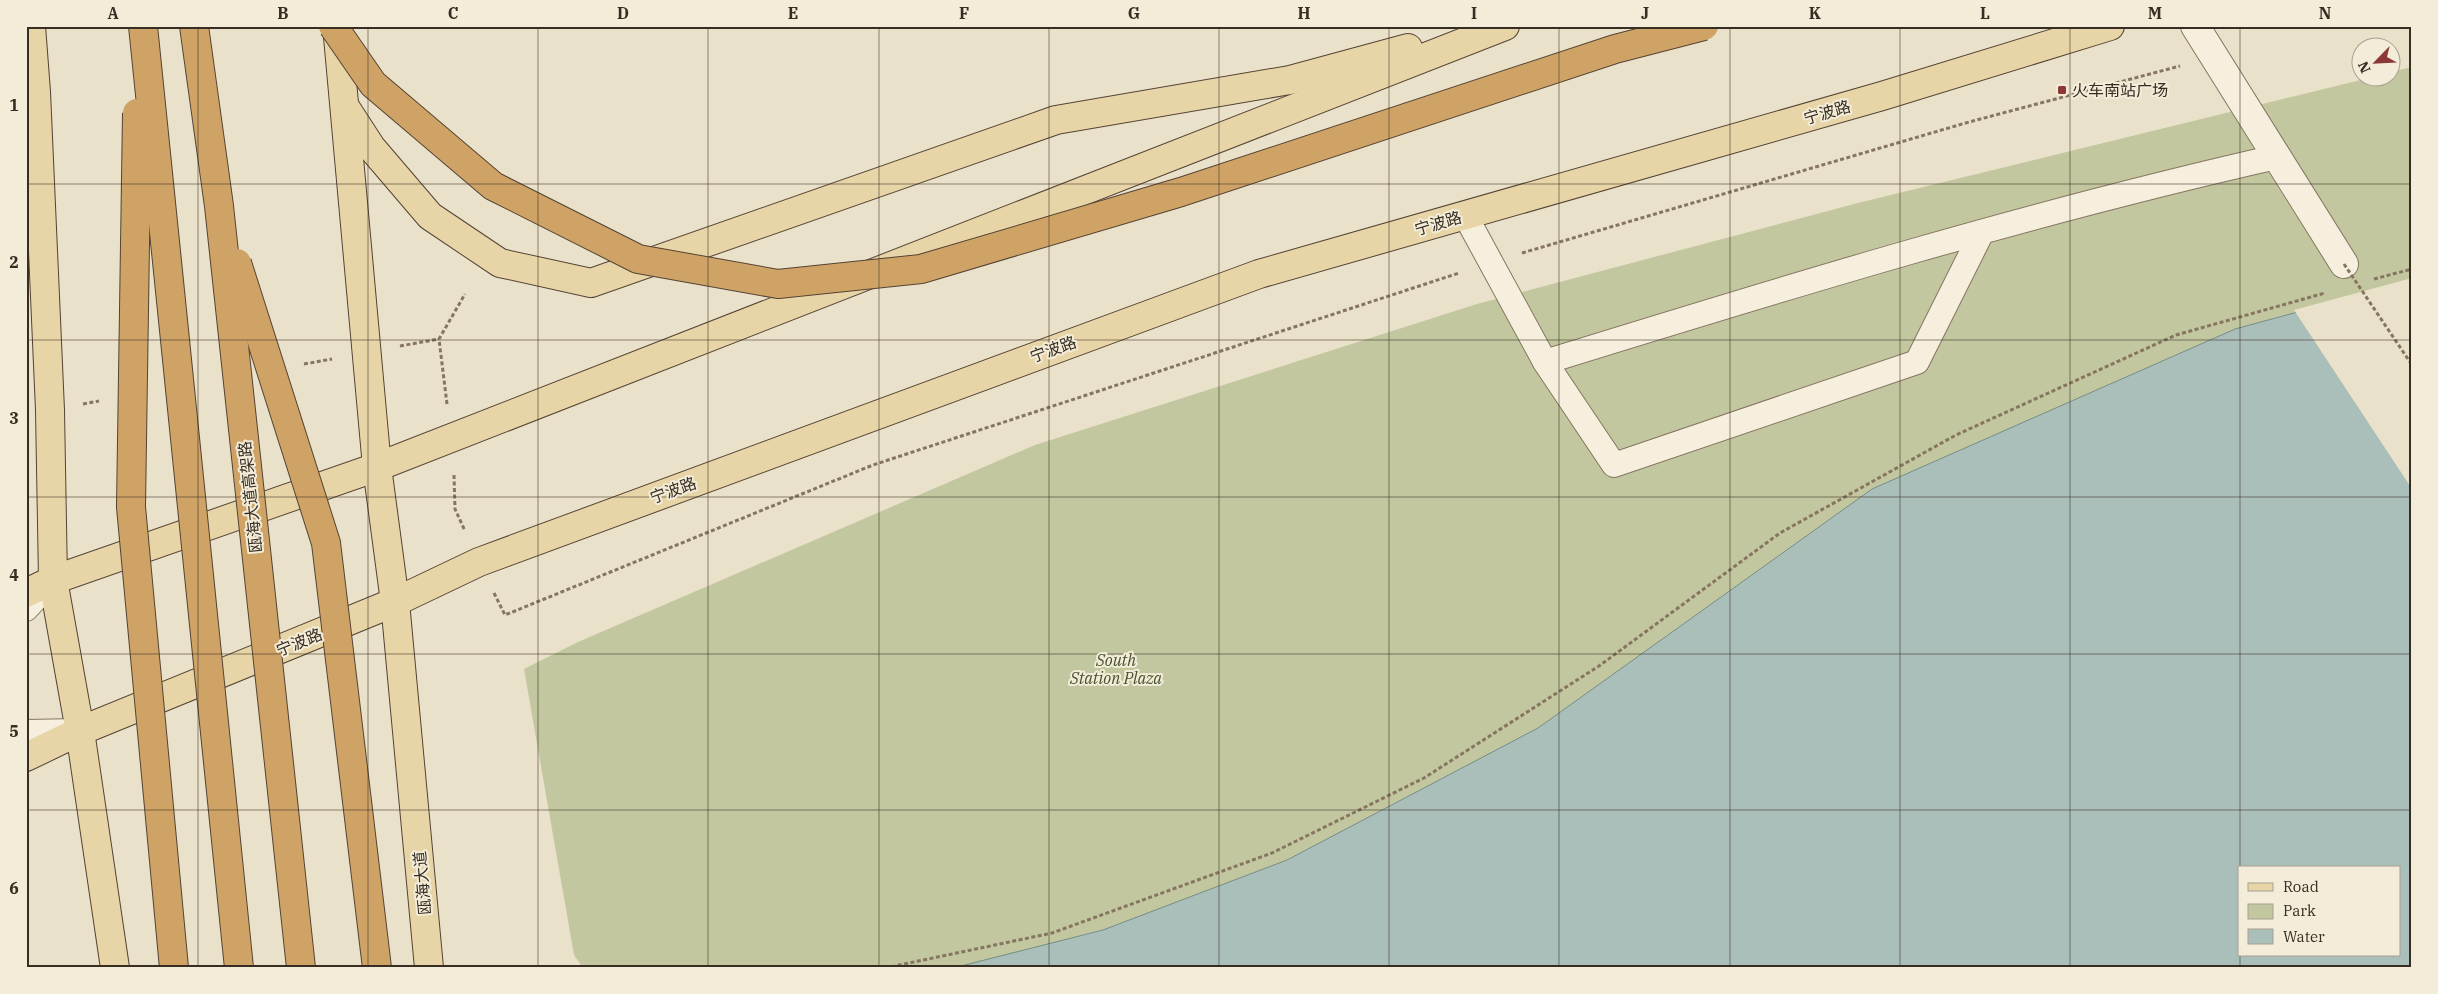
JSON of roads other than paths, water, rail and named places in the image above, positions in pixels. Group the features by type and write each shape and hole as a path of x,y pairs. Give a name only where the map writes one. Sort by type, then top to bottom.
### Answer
{"highway":[{"path":"139,26 130,507 174,968"},
{"path":"144,26 240,968"},
{"name":"瓯海大道高架路","path":"194,26 219,206 301,968"},
{"path":"333,26 373,84 492,186 638,259 778,284 921,269 1181,192 1615,49 1704,26"},
{"path":"219,206 326,543 377,968"}],"main road":[{"path":"31,26 50,400 53,580 80,731 115,968"},
{"name":"瓯海大道","path":"337,26 377,467 395,602 429,968"},
{"path":"345,107 371,147 430,216 500,263 591,283 1056,120 1290,80 1490,26"},
{"path":"26,593 53,580 377,467 1505,26"},
{"name":"宁波路","path":"26,757 80,731 395,602 478,562 1259,274 1882,96 2110,26"}],"street":[{"path":"2195,26 2349,274"}],"lane":[{"path":"1545,362 1840,271 2160,184 2276,157"},
{"path":"1464,215 1545,362 1614,465 1918,362 1982,232"},
{"path":"26,609 53,580"},
{"path":"26,732 80,731"}],"water":[{"path":"2412,281 2412,968 953,968 1103,930 1287,860 1538,728 1872,489 2235,329"}],"place":[{"name":"火车南站广场","path":"2062,90"}],"park label":[{"name":"South Station Plaza","path":"1116,669"}]}
